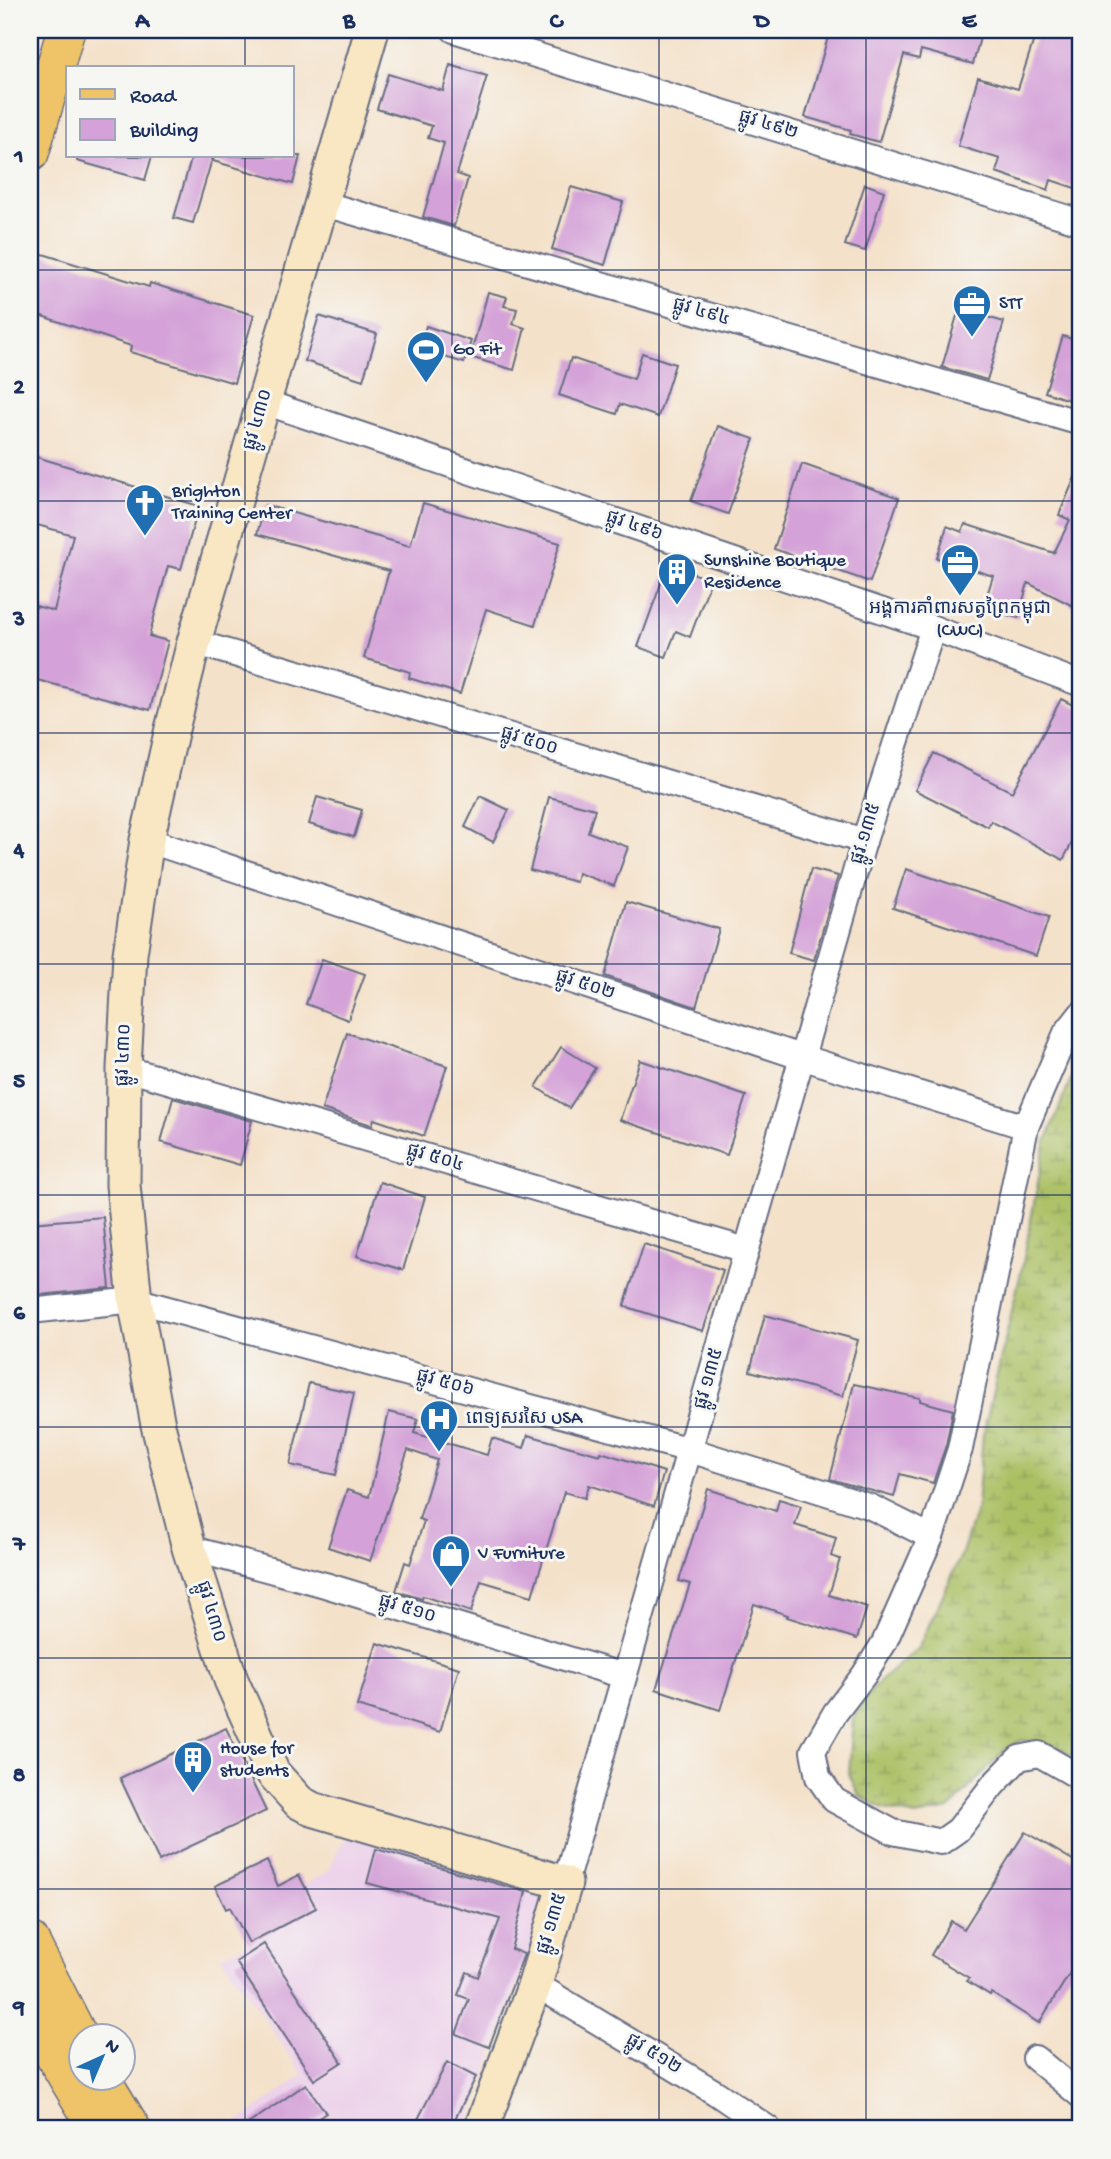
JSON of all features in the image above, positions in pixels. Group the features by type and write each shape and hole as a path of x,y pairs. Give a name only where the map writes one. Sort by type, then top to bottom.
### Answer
{"main road":[{"path":"30,153 66,30"},
{"path":"30,1941 71,2022"},
{"path":"30,2015 98,2129"},
{"path":"110,2092 132,2129"}],"street":[{"name":"ផ្លូវ ៤៣០","path":"372,30 194,642 146,840 130,954 124,1068 123,1185 135,1300 158,1425 190,1548 231,1680 273,1773 299,1802 312,1809 565,1883"},
{"name":"ផ្លូវ ៤៩២","path":"454,30 1081,222"},
{"name":"ផ្លូវ ៤៩៤","path":"321,204 1081,423"},
{"name":"ផ្លូវ ៤៩៦","path":"264,402 933,628 1081,684"},
{"name":"ផ្លូវ ១៣៥","path":"481,2129 535,1984 864,841 933,628"},
{"name":"ផ្លូវ ៥០០","path":"194,642 864,841"},
{"name":"ផ្លូវ ៥០២","path":"146,840 801,1057 1026,1127"},
{"path":"1081,1014 1066,1033 1026,1127 960,1449 931,1537 884,1643 835,1713 813,1751 818,1777 834,1800 893,1832 941,1842 958,1830 993,1785 1020,1758 1039,1754 1081,1778"},
{"name":"ផ្លូវ ៥០៤","path":"124,1068 746,1250"},
{"name":"ផ្លូវ ៥០៦","path":"30,1311 135,1300 690,1450 871,1507 931,1537"},
{"name":"ផ្លូវ ៥១០","path":"190,1548 325,1585 624,1676"},
{"name":"ផ្លូវ ៥១២","path":"535,1984 716,2093 769,2129"},
{"path":"1035,2058 1081,2096"}],"shaded area":[{"path":"348,1829 551,1892 466,2129 228,2129 303,2075 221,1956 249,1943 304,1885 328,1872"}],"green space":[{"path":"1081,1053 1081,1761 1053,1745 1022,1740 1007,1748 949,1809 916,1816 881,1808 859,1795 849,1774 853,1718 875,1686 919,1647 961,1556 977,1507 983,1435 1023,1263 1045,1144"}],"building":[{"path":"830,30 982,30 973,64 921,50 919,59 904,55 879,142 850,134 851,130 805,117"},
{"path":"1037,30 1060,30 1081,36 1081,91 1077,107 1081,109 1081,190 1051,180 1048,190 996,172 1000,159 958,146 978,77 1018,89"},
{"path":"450,65 487,76 457,174 468,178 454,226 423,217 444,143 428,138 432,126 377,109 388,74 443,91"},
{"path":"300,156 293,184 213,161 214,158"},
{"path":"78,158 151,158 145,180 77,161"},
{"path":"191,158 212,158 193,223 174,218"},
{"path":"865,184 884,191 865,251 845,245"},
{"path":"571,187 623,202 605,265 552,249"},
{"path":"30,250 149,287 150,283 254,315 234,383 130,352 131,346 30,312"},
{"path":"488,292 507,297 504,306 517,309 513,324 525,328 514,370 470,357"},
{"path":"959,309 1004,322 987,380 942,367"},
{"path":"319,316 377,334 363,380 305,361"},
{"path":"426,326 471,341 464,363 419,349"},
{"path":"1063,336 1081,342 1081,404 1045,392"},
{"path":"642,353 675,364 658,417 620,404 617,414 559,395 571,358 634,379"},
{"path":"718,426 754,439 728,514 691,501"},
{"path":"30,455 199,506 181,569 168,566 149,636 168,641 150,710 30,678 30,628 36,606 54,611 73,535 30,523"},
{"path":"1081,463 1081,610 1028,583 1018,618 983,608 993,576 937,558 947,526 962,532 965,524 1054,553 1070,520 1059,515"},
{"path":"802,464 899,498 870,582 774,549"},
{"path":"423,503 560,543 535,625 486,609 460,694 409,678 410,672 364,658 389,571 257,534 265,505 410,546"},
{"name":"Sunshine Boutique Residence","path":"668,564 711,580 690,637 676,631 666,657 638,647"},
{"path":"1061,699 1081,709 1081,826 1063,860 991,821 988,827 915,790 934,753 1012,792"},
{"path":"480,796 509,810 493,842 465,827"},
{"path":"317,797 362,810 354,837 309,824"},
{"path":"549,797 595,809 588,832 628,847 614,886 578,873 576,882 530,870"},
{"path":"811,869 838,876 814,960 789,953"},
{"path":"906,869 1049,917 1036,956 893,908"},
{"path":"626,902 719,929 696,1007 605,976"},
{"path":"322,959 365,974 348,1020 306,1004"},
{"path":"347,1033 447,1066 424,1136 374,1119 372,1125 322,1109"},
{"path":"561,1047 595,1068 569,1108 536,1087"},
{"path":"640,1060 746,1096 727,1155 620,1120"},
{"path":"173,1098 252,1121 240,1165 161,1142"},
{"path":"380,1182 425,1197 403,1270 357,1256"},
{"path":"103,1217 110,1288 30,1296 30,1223"},
{"path":"644,1244 723,1270 703,1331 624,1306"},
{"path":"765,1315 858,1340 843,1396 750,1371"},
{"path":"309,1383 354,1393 336,1475 290,1465"},
{"path":"854,1384 920,1398 920,1401 953,1410 946,1445 933,1483 900,1474 894,1497 830,1479"},
{"path":"389,1412 418,1419 414,1433 487,1455 492,1438 524,1448 528,1435 600,1455 601,1452 664,1472 654,1506 589,1485 585,1498 564,1492 532,1596 481,1581 471,1612 423,1596 422,1599 396,1591 405,1562 410,1564 424,1521 419,1519 437,1460 408,1450 370,1561 328,1547 347,1490 369,1497"},
{"path":"708,1489 776,1511 779,1499 801,1506 795,1525 836,1538 831,1556 840,1559 829,1595 867,1607 857,1639 754,1604 720,1710 656,1689 690,1584 679,1581"},
{"path":"377,1643 459,1668 440,1732 357,1706"},
{"name":"House for students","path":"226,1728 266,1811 159,1861 120,1778"},
{"path":"1025,1832 1081,1865 1081,1955 1039,2023 967,1981 969,1978 931,1955 951,1921 964,1929"},
{"path":"376,1849 526,1892 511,1949 524,1954 489,2047 456,2034 469,1999 458,1995 467,1972 478,1977 500,1919 367,1883"},
{"path":"267,1861 278,1886 299,1875 316,1908 249,1943 230,1907 226,1909 215,1886"},
{"path":"264,1944 342,2062 314,2080 236,1962"},
{"path":"447,2062 476,2077 450,2129 413,2129"},
{"path":"306,2084 326,2113 303,2129 241,2129"}],"place":[{"name":"STT","path":"972,338"},
{"name":"Go Fit","path":"426,384"},
{"name":"Brighton Training Center","path":"145,537"},
{"name":"អង្គការគាំពារសត្វព្រៃកម្ពុជា (CWC)","path":"960,597"},
{"name":"Sunshine Boutique Residence","path":"677,606"},
{"name":"ពេទ្យសរសៃ USA","path":"439,1453"},
{"name":"V Furniture","path":"451,1588"},
{"name":"House for students","path":"193,1794"}]}
